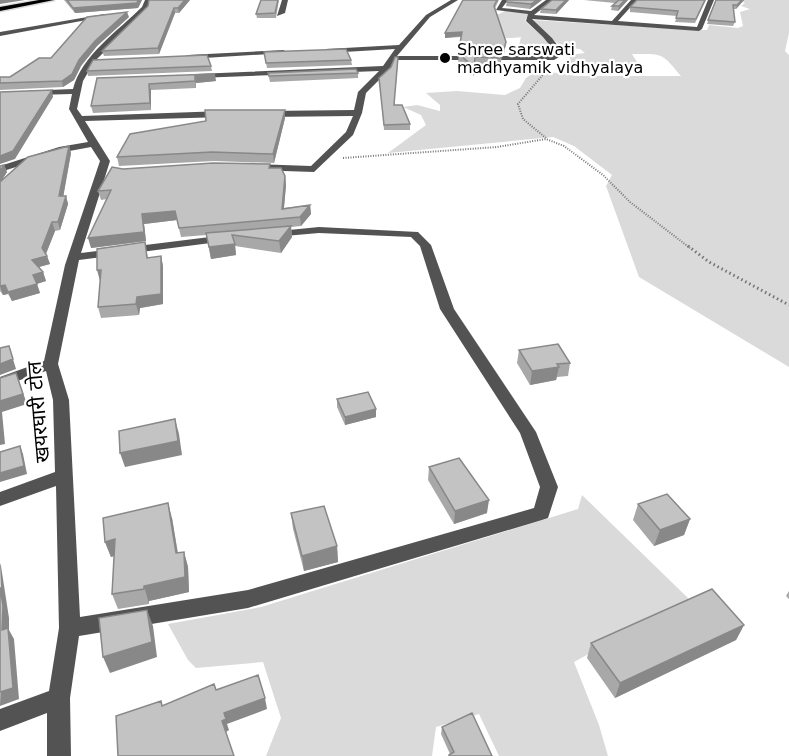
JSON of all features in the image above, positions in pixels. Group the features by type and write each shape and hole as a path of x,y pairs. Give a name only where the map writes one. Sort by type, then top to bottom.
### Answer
{"highway":[{"path":"0,9 51,0"}],"street":[{"path":"279,15 282,13 285,0"},
{"path":"238,166 314,169 350,133 358,113 362,92 386,68 391,58 428,16 455,0"},
{"path":"505,0 498,9 532,15 699,29 711,0"},
{"path":"391,58 554,58 560,54 556,46 539,28 528,21 550,0"},
{"path":"614,23 634,0"},
{"path":"0,94 82,84 96,61 139,8"},
{"path":"0,34 117,14"},
{"path":"320,51 401,47"},
{"path":"182,57 297,52"},
{"path":"183,77 386,68"},
{"name":"खयरघारी टोल","path":"59,756 59,698 70,628 62,400 51,364 74,256 105,168 105,161 96,143 73,109 82,84"},
{"path":"261,114 358,113"},
{"path":"80,119 230,114"},
{"path":"0,169 62,148 96,143"},
{"path":"70,628 248,599 542,513 549,487 528,432 447,309 425,245 414,234 319,230 263,235"},
{"path":"74,256 241,237"},
{"path":"0,382 51,364"},
{"path":"0,499 64,476"},
{"path":"0,720 59,698"}],"path":[{"path":"554,58 556,62 518,104 523,119 546,139 564,146 603,175 630,202 709,262 789,305"},
{"path":"326,159 497,147 546,139"}],"shaded area":[{"path":"738,0 789,0 789,33 785,51 789,55 789,367 639,277 606,186 612,175 574,146 553,137 388,153 426,125 421,115 403,107 417,105 440,111 440,105 426,93 457,91 505,95 520,88 526,78 537,70 576,76 681,76 665,58 656,55 632,54 640,67 571,63 569,55 585,53 580,49 561,47 533,20 697,30 707,30 709,25 738,28 743,26 740,12 750,9 741,6 745,3"},
{"path":"505,11 529,13 525,21 550,43 519,45 521,37 505,38 494,35 475,15 499,14"},
{"path":"582,495 689,599 574,662 599,725 608,756 499,756 479,714 436,727 432,756 266,756 281,718 263,662 196,668 188,660 168,624 261,607 578,509"}],"building":[{"path":"67,0 138,0 137,3 73,8"},
{"path":"149,0 185,0 178,8 174,8 158,48 102,51 148,6"},
{"path":"261,0 278,0 275,13 256,14"},
{"path":"463,0 497,0 494,6 506,42 504,49 459,49 462,32 445,33"},
{"path":"507,0 537,0 531,4 507,2"},
{"path":"552,0 566,0 556,10 541,9"},
{"path":"619,0 625,0 619,6 612,6"},
{"path":"637,0 705,0 696,19 676,18 678,11 630,7"},
{"path":"716,0 742,0 737,5 733,5 735,22 708,20"},
{"path":"127,12 95,41 79,60 72,74 62,81 0,83 0,77 10,77 39,58 51,58 87,17"},
{"path":"346,49 351,60 266,63 264,52"},
{"path":"459,54 502,54 501,58 475,57 474,67"},
{"path":"207,55 211,66 87,71 93,60"},
{"path":"395,57 398,57 394,105 402,105 410,124 384,125 379,78 391,67"},
{"path":"356,69 358,73 269,76 268,73"},
{"path":"215,74 195,76 195,81 149,84 150,103 91,106 97,78"},
{"path":"52,90 13,151 0,156 0,92"},
{"path":"205,110 285,110 273,154 212,152 117,157 130,134 206,121"},
{"path":"69,146 59,196 66,196 58,222 52,222 42,248 47,256 32,260 43,272 33,275 37,284 8,292 5,285 0,286 0,182 28,157"},
{"path":"213,163 270,164 269,168 281,168 285,176 282,209 310,205 300,217 179,228 175,211 142,214 144,232 88,238 111,190 98,191 112,167 123,169"},
{"path":"291,226 279,241 232,235 235,244 209,247 206,233"},
{"path":"145,242 147,258 161,256 161,294 137,297 136,304 98,307 101,270 97,270 97,249"},
{"path":"558,344 570,363 557,364 559,367 532,371 519,350"},
{"path":"9,346 13,359 0,364 0,348"},
{"path":"16,373 23,394 0,401 0,378"},
{"path":"368,392 376,409 345,417 337,399"},
{"path":"175,419 178,441 120,453 119,431"},
{"path":"20,446 24,466 0,473 0,452"},
{"path":"459,458 489,500 455,511 429,467"},
{"path":"667,494 690,519 660,530 638,504"},
{"path":"168,503 176,553 184,552 185,577 144,586 144,589 112,594 115,539 105,542 103,518"},
{"path":"324,506 337,546 302,556 291,513"},
{"path":"0,587 3,606 2,630 8,628 13,688 0,692"},
{"path":"712,589 744,625 620,683 591,643"},
{"path":"147,610 152,642 103,657 99,618"},
{"path":"258,675 265,698 224,713 226,719 222,721 234,756 118,756 116,716 161,701 162,706 214,684 216,690"},
{"path":"472,713 492,756 449,756 454,752 442,727"}],"place":[{"name":"Shree sarswati madhyamik vidhyalaya","path":"445,58"}]}
